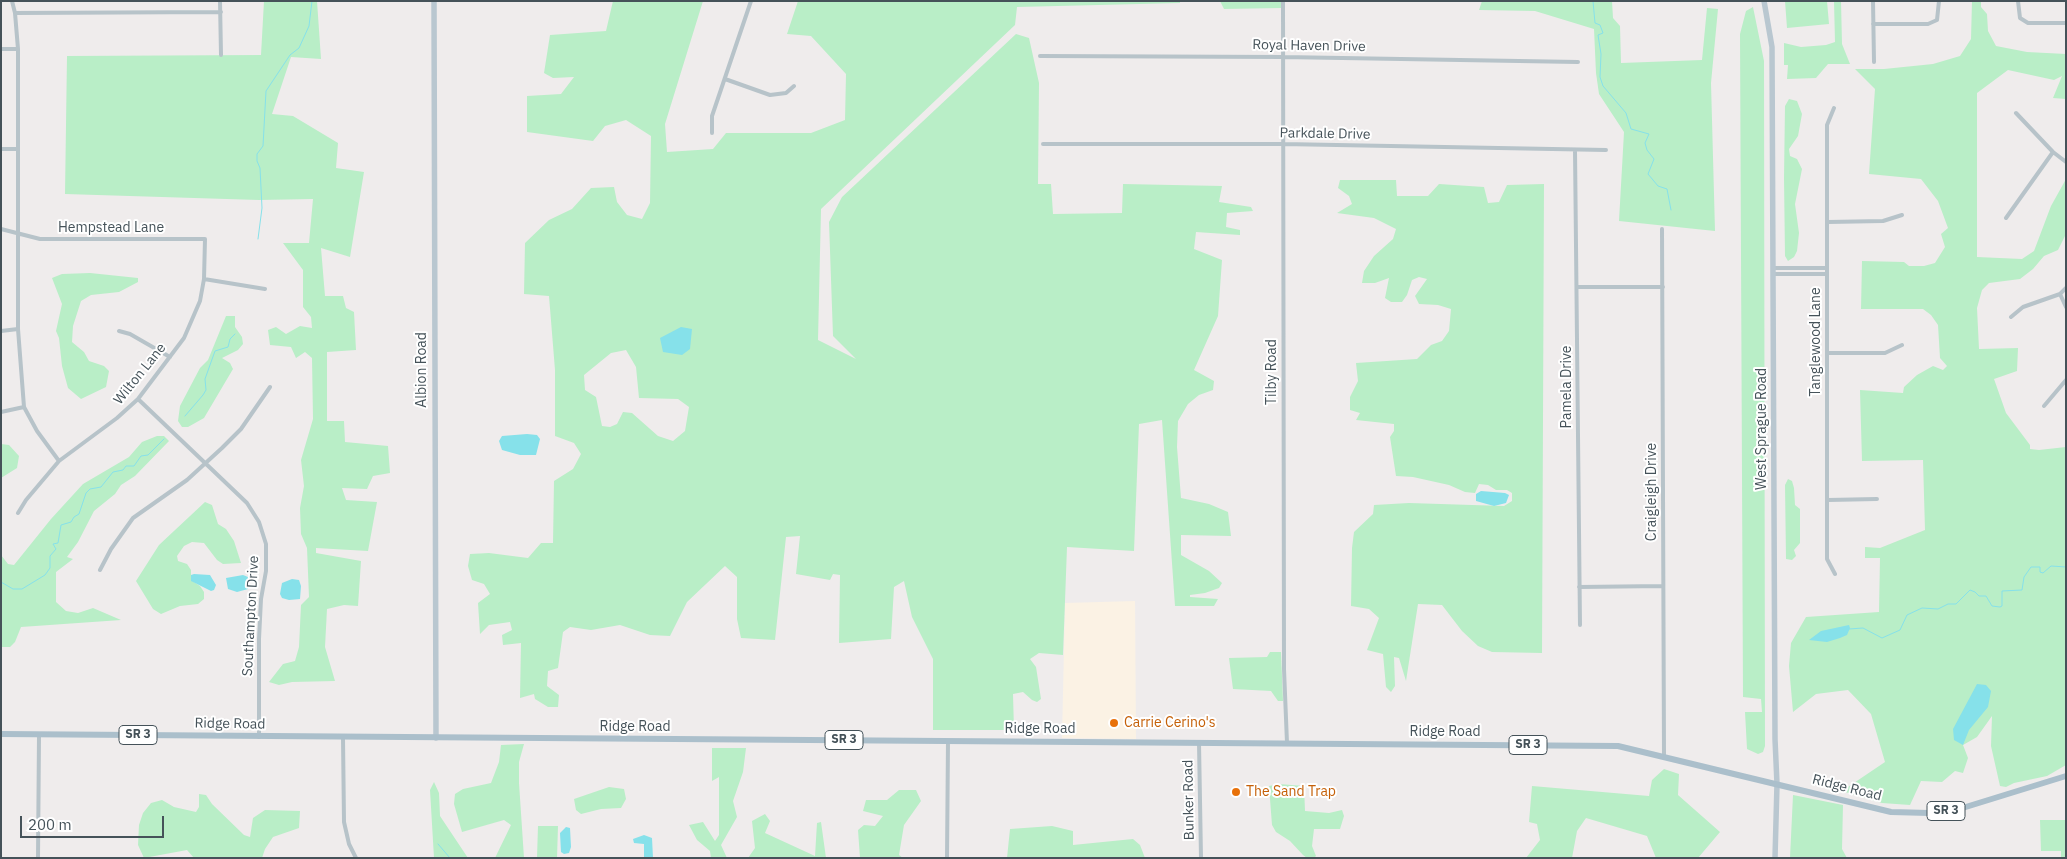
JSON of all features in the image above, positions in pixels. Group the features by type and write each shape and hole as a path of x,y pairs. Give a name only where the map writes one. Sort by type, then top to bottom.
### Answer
{"main road":[{"name":"Ridge Road","path":"1,734 1618,746 1891,812 1929,813 1956,810 2066,776"}],"street":[{"path":"12,1 18,49 18,329 24,407 37,431 59,461"},
{"path":"220,1 221,55"},
{"name":"Albion Road","path":"434,1 436,738"},
{"path":"712,133 712,116 751,1"},
{"name":"Tilby Road","path":"1283,1 1284,669 1287,743"},
{"name":"West Sprague Road","path":"1764,1 1772,47 1774,739 1777,784 1775,858"},
{"path":"1873,1 1874,62"},
{"path":"1873,24 1928,24 1937,20 1939,1"},
{"path":"2018,1 2020,18 2028,23 2066,23"},
{"path":"15,13 221,12"},
{"path":"1,49 18,49"},
{"name":"Royal Haven Drive","path":"1040,56 1283,57 1578,62"},
{"path":"725,79 770,95 786,92 794,86"},
{"name":"Tanglewood Lane","path":"1834,108 1827,125 1827,559 1835,574"},
{"path":"2016,113 2053,152 2066,162"},
{"name":"Parkdale Drive","path":"1043,144 1283,144 1606,150"},
{"path":"1,149 17,149"},
{"name":"Pamela Drive","path":"1575,150 1580,625"},
{"path":"2006,218 2053,152"},
{"path":"1828,222 1883,221 1902,215"},
{"name":"Hempstead Lane","path":"1,229 40,240 205,240"},
{"name":"Craigleigh Drive","path":"1662,229 1664,756"},
{"name":"Wilton Lane","path":"18,514 26,500 59,461 117,418 138,399 184,338 192,321 204,279 205,240"},
{"path":"1774,271 1827,268"},
{"path":"1774,271 1827,274"},
{"path":"204,279 265,289"},
{"path":"1577,287 1663,287"},
{"path":"2011,317 2023,307 2060,294 2066,288"},
{"path":"2060,294 2066,307"},
{"path":"1,331 18,329"},
{"path":"119,331 130,334 170,357"},
{"path":"1828,353 1885,353 1902,345"},
{"path":"2044,406 2066,380"},
{"path":"100,570 111,549 133,518 143,509 187,480 241,429 270,388"},
{"name":"Southampton Drive","path":"138,399 247,503 259,522 266,544 266,571 261,600 259,640 259,737"},
{"path":"1,412 24,407"},
{"path":"1828,500 1877,499"},
{"path":"1579,587 1663,586"},
{"path":"38,858 39,735"},
{"path":"343,738 344,822 349,844 356,858"},
{"path":"947,858 948,740"},
{"name":"Bunker Road","path":"1199,743 1200,858"}],"shaded area":[{"path":"1135,601 1136,739 1062,738 1065,603"}],"green space":[{"path":"264,1 317,1 321,59 291,57 272,114 293,116 338,143 336,168 364,172 350,257 321,248 325,296 343,296 346,308 354,312 356,350 327,352 327,421 344,421 345,442 388,446 390,473 373,476 367,489 342,488 346,500 377,502 368,551 316,548 316,553 361,561 358,606 344,605 327,609 325,647 335,681 292,682 279,685 269,682 283,664 295,661 299,647 301,605 309,597 307,548 301,534 300,508 304,486 301,460 313,419 312,358 305,352 296,358 291,347 270,345 268,330 276,327 286,334 300,326 312,328 311,317 303,307 303,270 283,243 309,243 313,199 259,200 65,194 67,56 261,55"},
{"path":"613,1 703,1 665,124 667,152 713,149 726,133 811,133 845,120 846,74 811,36 787,34 798,1 1180,1 1180,3 1017,7 1015,25 821,209 818,340 856,359 833,336 829,222 842,197 1016,34 1029,38 1039,83 1038,184 1051,184 1053,214 1122,213 1123,184 1222,186 1219,202 1251,207 1253,211 1227,213 1226,227 1240,230 1240,235 1196,232 1194,249 1222,260 1218,316 1194,370 1214,381 1213,390 1199,395 1188,404 1178,421 1177,447 1181,498 1209,504 1228,512 1231,536 1181,535 1181,555 1209,571 1222,583 1219,588 1205,593 1190,595 1190,597 1218,599 1214,606 1175,606 1162,420 1139,424 1134,551 1067,547 1063,655 1039,653 1030,659 1036,667 1041,699 1037,702 1023,692 1013,694 1014,730 933,730 933,659 912,617 904,581 894,587 891,639 839,643 840,575 833,574 830,580 796,574 800,536 786,537 775,640 741,638 737,619 737,577 725,566 687,602 670,636 650,635 620,625 591,630 570,627 563,632 558,668 548,671 547,686 559,695 558,707 548,707 535,699 534,694 520,698 521,643 503,645 502,635 512,630 510,622 489,625 480,634 478,603 490,594 484,584 472,580 468,566 470,554 489,553 528,558 541,543 553,543 554,481 573,469 581,454 574,443 555,436 555,370 549,296 524,294 525,243 549,220 572,209 591,188 614,187 617,202 627,215 642,219 650,203 651,136 626,120 605,126 593,141 527,132 527,96 561,94 574,77 553,78 544,73 550,35 606,31","holes":["626,350 636,367 639,398 678,399 689,407 685,431 673,441 658,436 632,413 623,412 617,424 610,427 602,426 596,397 585,390 584,375 611,353"]},
{"path":"1220,1 1281,1 1281,8 1224,9"},
{"path":"1482,1 1612,1 1613,18 1620,26 1621,63 1702,60 1707,8 1718,9 1711,83 1715,231 1619,221 1624,132 1599,94 1594,29 1535,11 1479,10"},
{"path":"1785,1 1827,1 1829,24 1787,28"},
{"path":"1834,1 1841,1 1842,44 1850,64 1828,64 1816,78 1787,79 1788,65 1784,65 1784,43 1801,47 1826,45 1835,42"},
{"path":"1972,1 1981,1 1981,7 1987,14 1988,31 1996,46 2027,52 2066,54 2066,99 2053,98 2062,76 2054,80 2008,70 1977,93 1977,257 2022,259 2034,251 2051,206 2066,179 2066,234 2058,250 2044,256 2033,269 2020,279 1989,283 1982,290 1977,308 1979,349 2018,348 2017,371 1994,379 2006,413 2030,445 2030,449 2066,447 2066,765 2047,776 2014,783 2006,787 2000,786 1991,746 1992,716 1977,737 1963,745 1968,758 1963,773 1955,771 1942,782 1921,781 1910,805 1882,803 1842,791 1885,762 1871,714 1848,690 1816,694 1793,712 1789,666 1791,643 1806,617 1879,612 1880,558 1865,558 1865,547 1880,548 1925,530 1923,460 1862,461 1860,390 1903,393 1904,387 1917,375 1933,366 1943,370 1947,366 1940,358 1938,325 1931,315 1923,309 1861,309 1862,261 1904,262 1909,266 1924,266 1935,263 1945,247 1941,234 1948,228 1938,201 1921,179 1869,174 1875,89 1855,69 1884,69 1933,64 1960,56 1971,39"},
{"path":"1753,7 1764,61 1765,746 1763,752 1758,754 1747,749 1745,712 1762,712 1761,699 1743,697 1740,34 1746,11"},
{"path":"1789,99 1797,101 1802,114 1798,136 1789,149 1790,156 1797,159 1802,169 1795,204 1799,233 1797,251 1794,257 1788,261 1785,256 1784,178 1785,106"},
{"path":"1340,180 1396,180 1397,196 1428,196 1439,184 1484,187 1488,203 1499,202 1507,185 1544,184 1542,653 1492,652 1478,646 1462,631 1442,605 1418,604 1406,681 1399,658 1394,657 1395,686 1391,692 1386,687 1383,654 1367,650 1379,618 1369,609 1351,606 1354,532 1373,514 1374,505 1409,503 1504,506 1512,501 1512,493 1507,490 1496,490 1488,485 1479,484 1475,493 1465,492 1449,485 1413,477 1396,476 1390,437 1394,431 1394,424 1356,420 1360,413 1350,410 1350,397 1358,381 1356,363 1417,359 1431,345 1442,341 1449,331 1451,309 1438,305 1419,304 1415,296 1427,279 1419,277 1412,280 1407,295 1402,302 1391,302 1385,298 1389,278 1375,283 1362,283 1364,271 1374,256 1393,239 1396,229 1374,218 1337,213 1352,204 1349,196 1338,188"},
{"path":"90,273 138,278 138,282 119,292 91,295 81,301 73,326 72,342 84,352 89,361 104,366 109,371 106,387 81,399 68,388 62,366 59,338 56,331 62,304 52,278 62,274"},
{"path":"226,316 235,316 235,327 242,337 243,344 238,350 222,358 230,363 233,369 204,418 188,427 182,427 178,421 180,406 200,368 208,360"},
{"path":"157,436 164,436 169,441 135,476 121,485 115,494 94,511 78,542 67,557 73,559 56,572 56,602 66,611 78,613 93,608 121,620 21,627 15,642 10,647 1,647 1,555 8,564 14,565 51,519 83,484 129,457 142,442"},
{"path":"1,444 9,445 19,456 17,468 1,478"},
{"path":"1788,479 1792,481 1794,488 1795,505 1800,509 1800,543 1794,550 1796,556 1792,560 1786,559 1785,485"},
{"path":"205,502 212,505 218,524 226,529 234,541 241,563 223,564 217,560 204,543 192,542 184,546 177,556 178,561 187,564 191,570 191,580 200,586 204,592 204,599 198,604 180,606 161,614 153,609 136,581 159,545"},
{"path":"1270,652 1281,652 1283,701 1278,701 1271,691 1233,689 1229,658 1267,657"},
{"path":"524,744 519,762 519,783 524,858 495,858 511,825 504,820 462,832 454,804 455,794 463,789 491,783 499,762 501,745"},
{"path":"712,748 746,748 743,772 733,801 737,817 721,845 727,858 711,858 710,851 697,840 689,825 703,822 715,841 719,835 719,777 712,781"},
{"path":"1664,769 1679,774 1678,795 1720,832 1698,858 1656,858 1647,836 1586,818 1577,831 1572,858 1526,858 1540,840 1537,824 1529,822 1532,786 1649,796 1652,780"},
{"path":"434,782 439,793 440,816 468,858 434,858 430,790"},
{"path":"1279,784 1304,786 1305,811 1329,813 1342,810 1344,816 1340,829 1314,829 1312,846 1316,856 1314,858 1307,858 1303,855 1290,841 1276,832 1272,825 1269,786"},
{"path":"609,787 624,789 626,799 621,808 601,809 581,814 576,810 574,799"},
{"path":"899,790 916,790 921,801 904,825 899,855 903,858 860,858 858,830 864,825 875,826 883,816 863,811 866,800 887,800"},
{"path":"199,794 206,795 212,804 244,835 250,837 253,818 265,810 300,811 299,828 273,837 265,849 262,858 194,858 187,850 144,858 138,845 139,825 143,813 151,803 162,800 174,807 196,812 199,807"},
{"path":"1793,795 1843,805 1842,849 1847,858 1790,858"},
{"path":"765,814 770,821 765,833 815,856 817,823 821,822 826,858 748,858 755,848 752,821"},
{"path":"2040,820 2066,820 2066,858 2061,858 2061,851 2041,851"},
{"path":"538,826 558,826 557,858 537,858"},
{"path":"1052,826 1073,831 1073,845 1133,839 1140,845 1145,858 1007,858 1010,829"}],"water":[{"path":"681,327 692,329 690,349 682,355 663,352 660,338"},
{"path":"537,435 540,439 536,455 520,455 502,450 499,441 502,436"},
{"path":"1481,491 1509,495 1506,503 1494,506 1476,501 1476,494"},
{"path":"191,575 210,575 216,585 214,590 211,591 191,581"},
{"path":"243,575 248,577 248,589 237,592 228,589 226,578"},
{"path":"292,579 299,580 301,586 300,599 289,600 282,598 280,594 282,583"},
{"path":"1849,625 1850,628 1847,635 1840,638 1827,642 1809,640 1821,631"},
{"path":"1977,684 1986,685 1991,691 1988,707 1969,730 1963,745 1954,740 1953,729"},
{"path":"566,827 570,828 571,847 569,853 564,854 561,852 560,833"},
{"path":"644,835 652,838 653,858 644,858 644,844 634,843 633,839"}],"waterway":[{"path":"258,239 262,208 260,168 257,154 263,146 266,91 290,55 299,48 309,26 312,1"},
{"path":"1593,1 1595,23 1600,25 1603,33 1598,35 1601,54 1600,77 1603,86 1626,113 1631,129 1649,134 1645,143 1647,150 1654,159 1648,174 1658,186 1667,189 1671,210"},
{"path":"185,416 206,390 205,379 215,351 228,347 230,339 235,334"},
{"path":"1,582 13,589 22,589 45,575 50,568 50,556 56,549 53,544 58,543 61,525 71,522 79,514 86,493 90,489 101,487 113,472 123,470 126,466 134,466 141,456 148,455 164,439"},
{"path":"1849,629 1863,628 1882,638 1900,630 1907,615 1922,608 1938,609 1948,604 1956,604 1970,590 1979,596 1986,596 1992,606 2000,607 2002,606 2002,591 2022,590 2024,577 2031,567 2040,567 2040,572 2043,573 2051,566 2066,567"},
{"path":"438,844 450,858"}],"place":[{"name":"Carrie Cerino's","path":"1114,723"},
{"name":"The Sand Trap","path":"1236,792"}]}
